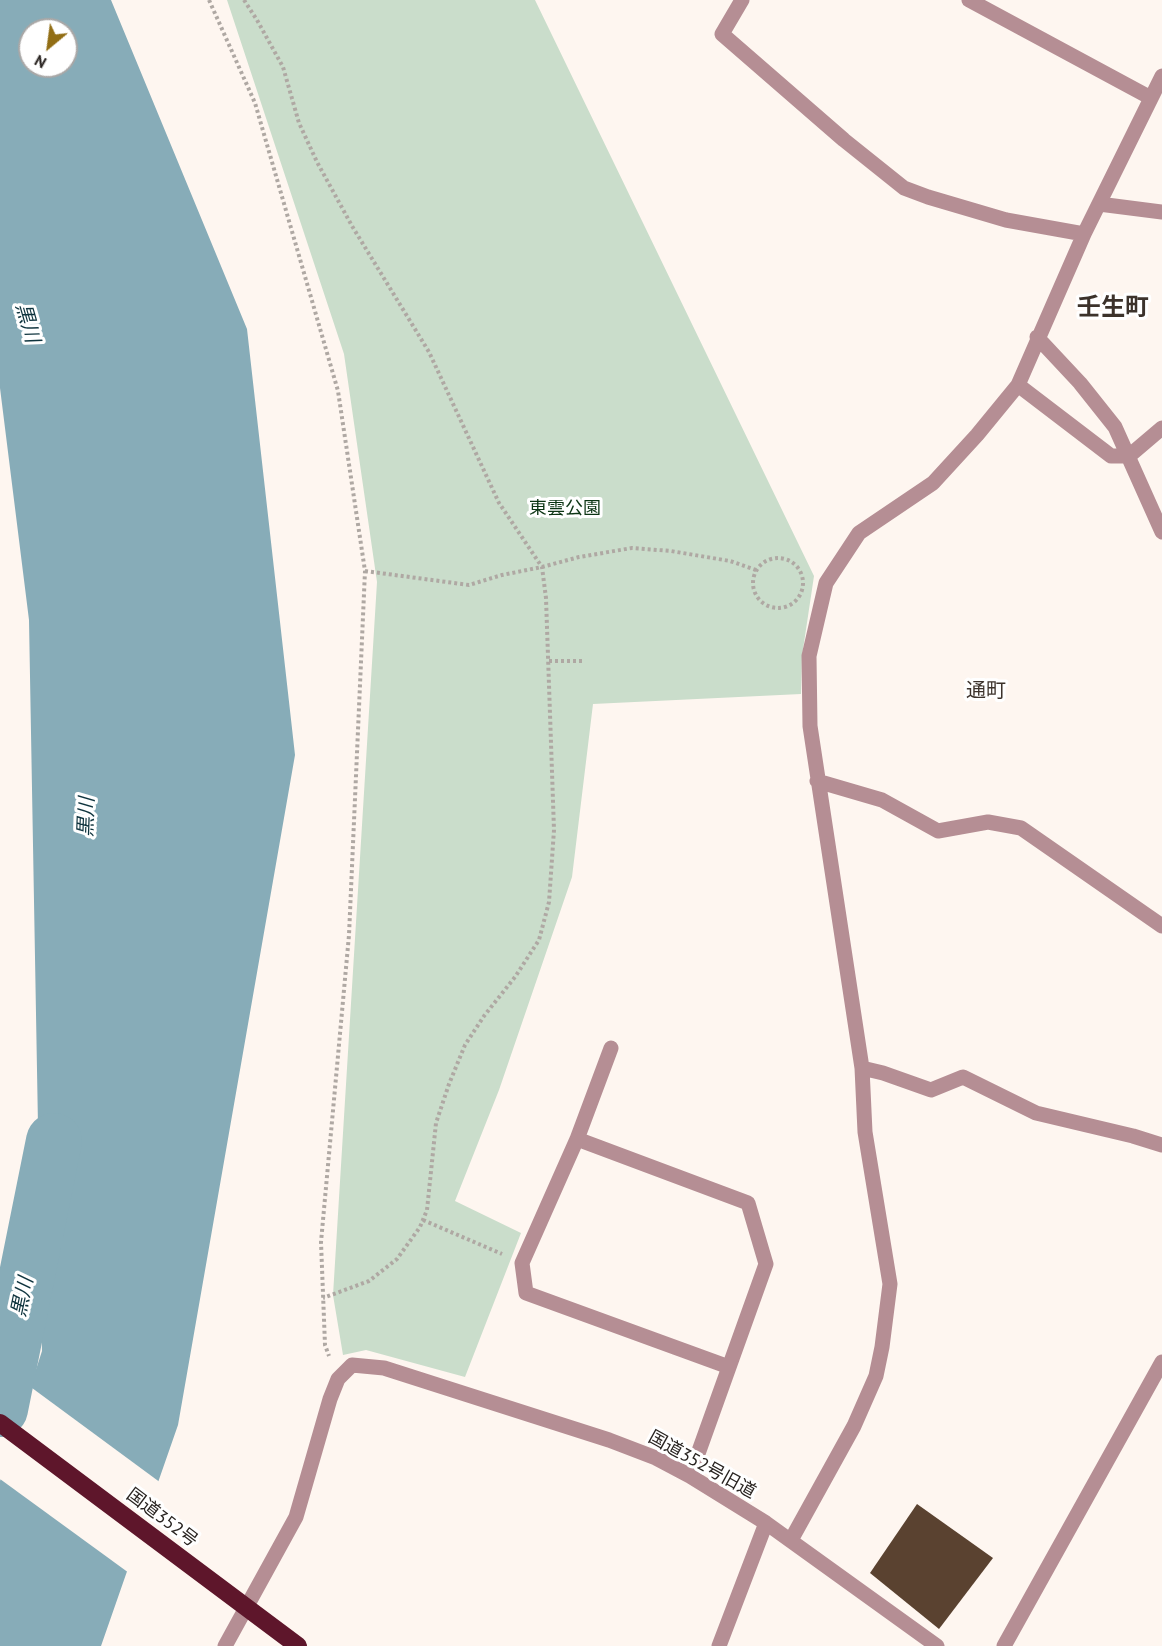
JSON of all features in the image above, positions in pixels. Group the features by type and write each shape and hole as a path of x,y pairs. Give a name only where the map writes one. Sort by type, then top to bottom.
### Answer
{"highway":[{"name":"国道352号","path":"0,1423 298,1646"}],"street":[{"path":"742,0 722,34 844,140 904,188 1006,220 1084,234"},
{"path":"969,0 1151,98"},
{"path":"791,1540 854,1426 876,1376 890,1284 865,1132 862,1068 810,726 809,656 826,583 859,533 933,483 1018,385 1084,234 1162,76"},
{"path":"1099,204 1162,212"},
{"path":"1038,337 1080,383 1115,427 1162,532"},
{"path":"1018,385 1111,456 1129,456 1162,428"},
{"path":"817,781 882,800 938,831 988,822 1021,828 1162,926"},
{"path":"612,1048 577,1139 522,1263 526,1293 729,1367"},
{"path":"862,1068 883,1072 931,1090 963,1077 1036,1113 1162,1144"},
{"path":"577,1139 748,1203 766,1264 690,1476"},
{"path":"1004,1646 1162,1362"},
{"name":"国道352号旧道","path":"338,1379 352,1365 384,1368 609,1440 656,1458 690,1476 766,1523 937,1646"},
{"path":"225,1646 296,1517 338,1379"},
{"path":"719,1646 766,1523"}],"path":[{"path":"209,0 255,103 338,391 365,571 349,934 321,1242 325,1345 338,1379"},
{"path":"244,0 283,67 299,123 322,171 351,226 429,352 499,503 542,567 546,598 554,830 549,902 539,940 465,1045 436,1123 427,1210 423,1220 398,1259 369,1281 323,1298"},
{"path":"365,571 469,585 579,557 632,548 730,561 756,570"},
{"path":"776,557 792,561 802,574 804,582 799,598 785,608 768,606 756,595 753,587 756,570 761,564 776,557"},
{"path":"549,661 584,661"},
{"path":"423,1220 522,1263"}],"green space":[{"name":"東雲公園","path":"227,0 535,0 814,576 802,656 801,694 593,704 572,877 499,1090 455,1201 521,1233 465,1377 366,1350 343,1355 333,1295 377,582 344,354"}],"water":[{"path":"0,0 111,0 247,329 295,755 178,1425 101,1646 0,1646 0,1481 42,1351 29,620 0,388"}],"pier":[{"path":"28,1385 161,1483 129,1573 0,1479 0,1471"}],"building":[{"path":"917,1504 993,1558 939,1629 870,1573"}],"waterway":[{"name":"黒川","path":"0,1409 54,1141"}],"district":[{"name":"壬生町","path":"1113,308"},
{"name":"通町","path":"986,691"}]}
